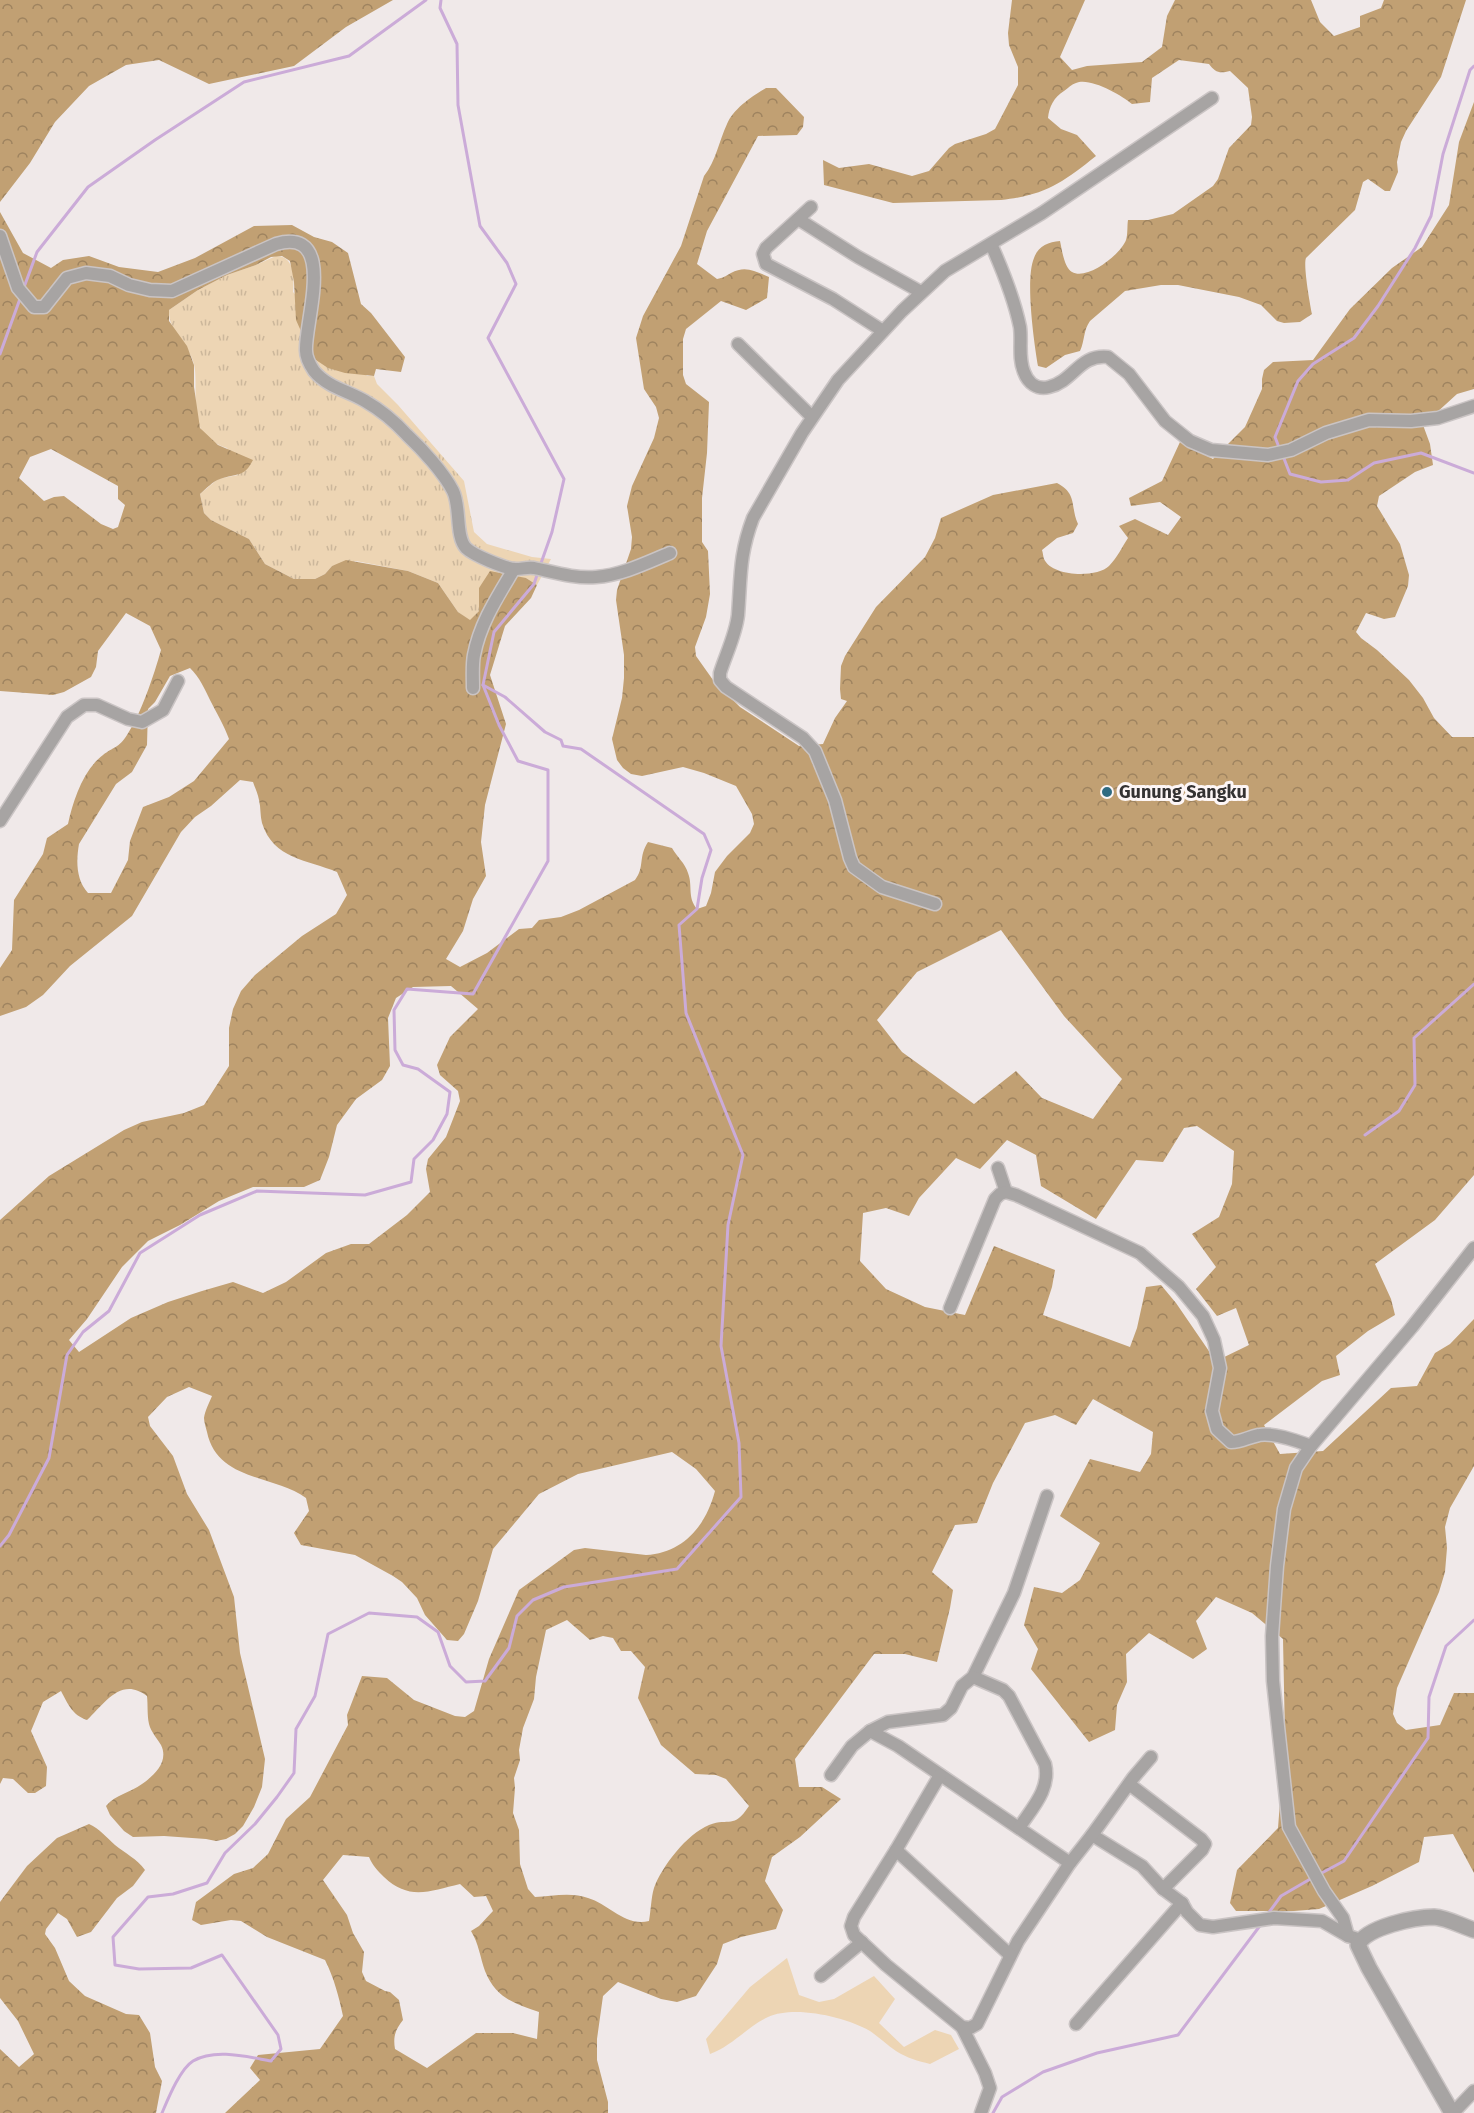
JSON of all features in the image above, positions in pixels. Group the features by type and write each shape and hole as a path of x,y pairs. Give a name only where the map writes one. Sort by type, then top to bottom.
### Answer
{"street":[{"path":"934,904 882,887 854,867 835,800 815,751 803,738 726,687 720,680 720,673 738,616 740,570 748,531 753,518 812,417 838,380 921,292 945,271 1042,213 1212,98"},
{"path":"811,207 766,248 764,254 766,264 833,298 883,331"},
{"path":"798,219 858,257 921,292"},
{"path":"0,236 18,288 34,307 44,307 66,278 86,273 110,276 129,285 150,290 172,291 276,244 291,241 300,244 308,253 314,271 315,283 305,347 313,369 328,383 366,401 406,434 444,477 453,491 458,506 461,540 466,548 514,569 531,567 547,572 595,578 633,568 670,553"},
{"path":"991,244 1005,274 1020,326 1023,369 1034,385 1041,388 1053,386 1090,358 1108,357 1129,374 1165,421 1190,441 1211,450 1268,455 1291,450 1326,433 1369,420 1411,422 1438,418 1474,406"},
{"path":"738,344 812,417"},
{"path":"472,688 473,656 481,630 488,613 514,569"},
{"path":"0,820 66,717 84,705 97,705 128,719 142,722 163,710 178,681"},
{"path":"998,1168 1006,1192"},
{"path":"950,1308 995,1199 1006,1192 1016,1195 1140,1253 1179,1287 1203,1316 1214,1340 1220,1368 1212,1411 1217,1429 1231,1442 1241,1442 1260,1434 1292,1439 1311,1446"},
{"path":"1474,1248 1405,1335 1311,1446 1296,1468 1284,1509 1272,1636 1273,1681 1289,1827 1453,2113 1474,2091"},
{"path":"831,1775 852,1746 870,1731 888,1722 943,1715 951,1708 962,1686 973,1677 1014,1593 1047,1496"},
{"path":"973,1677 1003,1690 1009,1696 1045,1764 1046,1785 1019,1828"},
{"path":"870,1731 898,1746 961,1787 1070,1863"},
{"path":"962,2027 970,2028 977,2024 1010,1955 1070,1863 1151,1757"},
{"path":"940,1775 854,1917 851,1926 854,1935 886,1965 962,2027 990,2088 981,2113"},
{"path":"1129,1784 1205,1844 1202,1850 1163,1889"},
{"path":"1092,1835 1142,1866 1163,1889 1182,1903 1194,1921 1207,1926 1274,1918 1322,1921 1354,1938 1402,1922 1434,1917 1446,1919 1474,1930"},
{"path":"896,1850 1010,1955"},
{"path":"1076,2024 1182,1903"},
{"path":"821,1976 862,1942"}],"green space":[{"path":"0,0 393,0 346,27 294,66 209,84 159,60 126,65 89,86 55,122 30,163 0,202"},
{"path":"1012,0 1085,0 1060,57 1072,70 1087,66 1142,62 1162,47 1167,16 1175,0 1311,0 1320,22 1334,36 1360,27 1360,16 1381,8 1384,0 1466,0 1441,77 1401,142 1397,162 1398,172 1390,191 1385,191 1368,179 1363,182 1355,210 1306,258 1306,276 1312,314 1300,322 1284,323 1277,321 1261,305 1239,297 1178,285 1161,285 1125,291 1090,321 1080,351 1065,355 1046,368 1038,366 1031,311 1031,268 1038,250 1060,241 1069,270 1078,274 1103,265 1123,246 1127,238 1128,220 1148,220 1173,214 1213,186 1218,179 1229,148 1251,125 1252,117 1248,88 1230,71 1215,71 1209,64 1179,60 1152,78 1150,102 1132,104 1121,96 1089,82 1073,84 1057,96 1048,118 1061,129 1077,135 1096,156 1073,174 1042,191 1001,200 893,203 824,185 823,160 839,168 869,164 912,176 929,171 955,144 995,129 1018,85 1018,67 1009,45 1008,33"},
{"path":"766,88 776,88 804,117 803,127 797,135 758,136 707,231 697,264 717,279 741,269 755,271 769,277 767,298 746,310 721,301 686,329 683,339 683,375 686,384 709,402 702,498 702,542 708,551 710,594 706,617 695,647 696,656 713,680 740,707 799,746 823,744 835,718 847,701 841,699 840,689 841,666 845,656 876,607 925,557 935,538 941,518 993,495 1057,483 1064,487 1071,496 1078,524 1073,533 1057,538 1042,550 1044,559 1049,565 1075,574 1095,572 1109,566 1128,538 1119,526 1135,519 1168,535 1181,517 1160,502 1131,506 1129,498 1162,481 1180,442 1213,459 1245,427 1262,389 1264,370 1273,362 1313,360 1350,309 1392,268 1422,247 1449,205 1459,142 1474,102 1474,389 1457,394 1423,425 1430,444 1433,465 1415,472 1379,496 1377,506 1400,544 1409,575 1408,586 1395,617 1384,619 1366,613 1356,632 1409,680 1423,698 1434,718 1452,737 1474,737 1474,1175 1435,1220 1375,1264 1391,1299 1395,1315 1368,1331 1336,1356 1340,1375 1322,1381 1264,1425 1280,1454 1323,1451 1391,1388 1417,1386 1435,1353 1450,1344 1474,1319 1474,1466 1450,1508 1445,1527 1447,1548 1445,1572 1439,1592 1397,1688 1393,1714 1397,1723 1406,1730 1440,1725 1454,1693 1474,1693 1474,1873 1453,1834 1424,1837 1419,1862 1319,1909 1236,1911 1230,1903 1237,1870 1278,1828 1285,1737 1283,1639 1252,1613 1216,1597 1196,1621 1207,1649 1193,1659 1149,1633 1126,1654 1127,1682 1117,1705 1115,1730 1089,1742 1031,1669 1038,1649 1024,1625 1034,1587 1062,1593 1080,1580 1100,1543 1060,1516 1090,1459 1140,1472 1151,1454 1153,1432 1093,1399 1076,1425 1055,1415 1025,1423 993,1483 977,1523 955,1525 932,1572 953,1590 937,1662 905,1654 874,1654 795,1759 799,1787 822,1787 841,1799 800,1837 772,1857 765,1881 783,1910 776,1929 741,1937 723,1944 717,1964 696,1996 677,2002 661,1999 618,1982 603,1996 597,2039 597,2060 608,2102 608,2113 225,2113 260,2080 250,2068 258,2055 320,2049 343,2016 336,1988 325,1960 267,1937 241,1921 231,1920 201,1925 192,1920 196,1902 234,1874 253,1868 268,1854 286,1819 310,1797 348,1725 347,1715 362,1676 387,1678 414,1700 455,1716 465,1717 474,1711 489,1659 519,1590 574,1550 585,1548 646,1555 672,1549 682,1543 699,1526 715,1491 696,1469 672,1452 578,1474 539,1494 493,1549 478,1601 464,1634 458,1641 447,1640 425,1615 417,1598 393,1576 355,1555 301,1545 294,1533 309,1511 306,1498 248,1475 222,1460 213,1448 204,1421 212,1396 189,1387 167,1397 148,1417 150,1426 173,1456 187,1494 209,1530 234,1597 240,1653 265,1759 262,1787 254,1807 243,1826 235,1834 216,1841 164,1836 133,1837 124,1831 110,1815 106,1806 152,1776 163,1757 161,1745 149,1724 147,1696 129,1689 114,1694 87,1720 74,1712 61,1691 43,1702 31,1731 47,1767 46,1786 35,1793 28,1793 13,1779 3,1778 0,1784 0,1220 49,1176 124,1130 142,1122 184,1113 204,1105 229,1066 229,1028 233,1009 241,991 255,975 302,936 336,914 347,895 337,872 293,856 274,844 262,823 259,798 253,782 240,780 195,817 181,832 132,916 70,966 43,995 26,1007 0,1016 0,968 12,950 14,900 43,854 47,838 68,824 84,777 96,761 116,747 127,735 147,694 161,650 150,626 126,613 98,651 96,667 91,677 64,692 53,695 0,691 0,212 23,253 51,268 63,260 89,256 119,267 158,272 195,258 254,226 292,225 314,237 332,242 348,253 361,304 371,313 405,357 401,372 376,369 374,376 345,373 328,368 313,358 296,320 294,282 290,261 282,256 271,257 198,290 169,310 169,321 187,346 194,365 194,387 200,428 218,445 253,460 250,466 240,474 217,480 200,494 204,513 211,520 249,539 265,564 294,579 315,579 325,574 332,566 346,560 408,571 438,583 458,612 470,620 479,611 479,588 490,571 526,578 537,585 531,598 505,626 490,675 506,724 485,805 481,842 486,876 473,899 463,931 446,959 460,967 487,953 519,929 532,928 539,920 561,917 579,910 635,880 640,871 643,852 648,842 672,848 687,869 694,905 697,909 706,906 715,872 750,833 754,824 752,814 736,786 683,767 642,776 631,774 617,760 612,739 622,698 624,678 624,655 616,600 617,590 631,549 632,537 627,506 632,486 654,438 659,418 656,407 644,389 636,338 643,316 681,246 704,176 730,118 738,108","holes":["51,449 118,486 118,499 125,505 118,527 113,529 101,524 64,496 44,501 19,478 30,457","190,668 201,683 229,739 194,781 169,797 143,807 130,841 128,860 111,893 88,893 81,882 78,870 79,844 116,784 132,772 147,745 148,709 155,702 170,676","1001,930 1064,1016 1122,1079 1093,1119 1042,1098 1016,1071 974,1104 902,1052 877,1020 917,972","451,986 478,1009 450,1037 437,1065 440,1075 458,1091 460,1101 446,1137 428,1159 426,1169 430,1192 407,1215 369,1244 351,1244 326,1253 286,1282 263,1293 233,1282 202,1291 168,1302 131,1318 79,1352 69,1340 87,1319 122,1267 148,1241 219,1201 253,1187 304,1187 320,1180 329,1157 337,1125 356,1099 382,1080 390,1066 388,1018 396,998 413,987","1197,1126 1234,1151 1232,1184 1219,1217 1192,1234 1216,1267 1196,1289 1217,1316 1236,1308 1249,1345 1214,1362 1213,1357 1176,1303 1161,1285 1146,1287 1137,1328 1130,1347 1043,1315 1055,1270 994,1246 965,1315 925,1307 886,1289 860,1261 863,1213 886,1208 909,1216 919,1198 956,1158 980,1169 1007,1140 1036,1155 1041,1186 1096,1219 1136,1160 1163,1162 1184,1128","567,1620 590,1640 603,1636 613,1638 621,1651 631,1651 645,1667 638,1698 661,1745 695,1774 716,1775 726,1779 749,1806 739,1818 731,1822 716,1823 701,1829 676,1852 654,1888 649,1921 632,1921 582,1896 535,1897 528,1889 520,1864 519,1830 513,1813 514,1778 520,1760 519,1750 523,1728 534,1699 546,1630","343,1855 369,1857 384,1877 411,1892 429,1891 460,1884 474,1897 486,1896 493,1911 471,1931 485,1971 494,1988 506,1998 539,2012 537,2039 513,2033 476,2033 427,2068 395,2049 395,2034 403,2020 399,2000 390,1992 366,1981 362,1972 364,1952 353,1933 347,1915 323,1880"]},
{"path":"276,256 282,257 290,264 293,274 293,292 367,376 374,376 377,384 464,481 474,532 487,544 532,557 551,559 537,585 526,578 479,588 479,611 470,621 458,612 438,583 408,571 356,561 332,566 325,574 315,579 294,579 265,564 249,539 211,520 204,513 200,494 218,479 238,475 227,448 209,439 198,423 194,364 172,325 169,310 198,290 227,275"},
{"path":"89,1824 135,1859 145,1870 133,1886 117,1898 91,1932 77,1937 67,1919 58,1913 45,1934 55,1948 69,1981 85,1996 126,2014 139,2015 150,2033 155,2067 162,2081 156,2113 0,2113 0,2049 19,2067 34,2054 18,2021 0,1998 0,1902 27,1866 57,1838"},
{"path":"787,1958 799,1995 819,2002 834,1999 874,1976 895,1999 879,2023 904,2047 935,2030 951,2035 959,2049 930,2064 900,2053 870,2031 847,2021 820,2014 792,2012 768,2017 710,2054 706,2039 750,1987"}],"waterway":[{"path":"23,290 37,252 88,187 244,82 349,56 426,0"},
{"path":"441,0 440,8 457,44 458,105 480,226 507,263 516,284 488,338 564,479 552,532 540,566"},
{"path":"1280,450 1275,437 1298,381 1313,364 1354,338 1378,306 1415,248 1431,216 1443,154 1470,70 1474,66"},
{"path":"0,354 21,296"},
{"path":"1283,456 1290,474 1321,482 1348,480 1374,463 1421,453 1474,473"},
{"path":"0,1546 9,1535 49,1458 67,1355 83,1332 109,1311 140,1253 200,1215 257,1191 365,1195 411,1182 414,1159 433,1140 447,1114 450,1092 418,1069 403,1065 395,1050 394,1010 407,989 473,994 548,861 548,770 518,761 499,725 483,685 494,632 534,584 538,572"},
{"path":"162,2113 179,2077 193,2061 221,2054 271,2061 281,2049 278,2035 222,1955 191,1968 139,1969 115,1965 113,1937 148,1897 173,1894 207,1883 225,1853 255,1824 277,1797 294,1773 296,1729 315,1696 328,1634 369,1613 417,1617 438,1632 450,1666 466,1682 485,1681 509,1648 517,1616 533,1600 564,1587 677,1569 741,1497 739,1443 721,1346 728,1225 743,1155 686,1013 679,925 697,909 702,878 711,850 704,834 581,749 563,746 561,740 545,732 505,697 483,685"},
{"path":"1365,1135 1399,1111 1415,1085 1414,1038 1474,984"},
{"path":"1318,1875 1344,1861 1428,1738 1429,1697 1446,1646 1474,1620"},
{"path":"1267,1915 1281,1896 1312,1878"},
{"path":"993,2113 1002,2097 1043,2072 1097,2053 1178,2035 1262,1923"}],"place":[{"name":"Gunung Sangku","path":"1107,792"}]}
